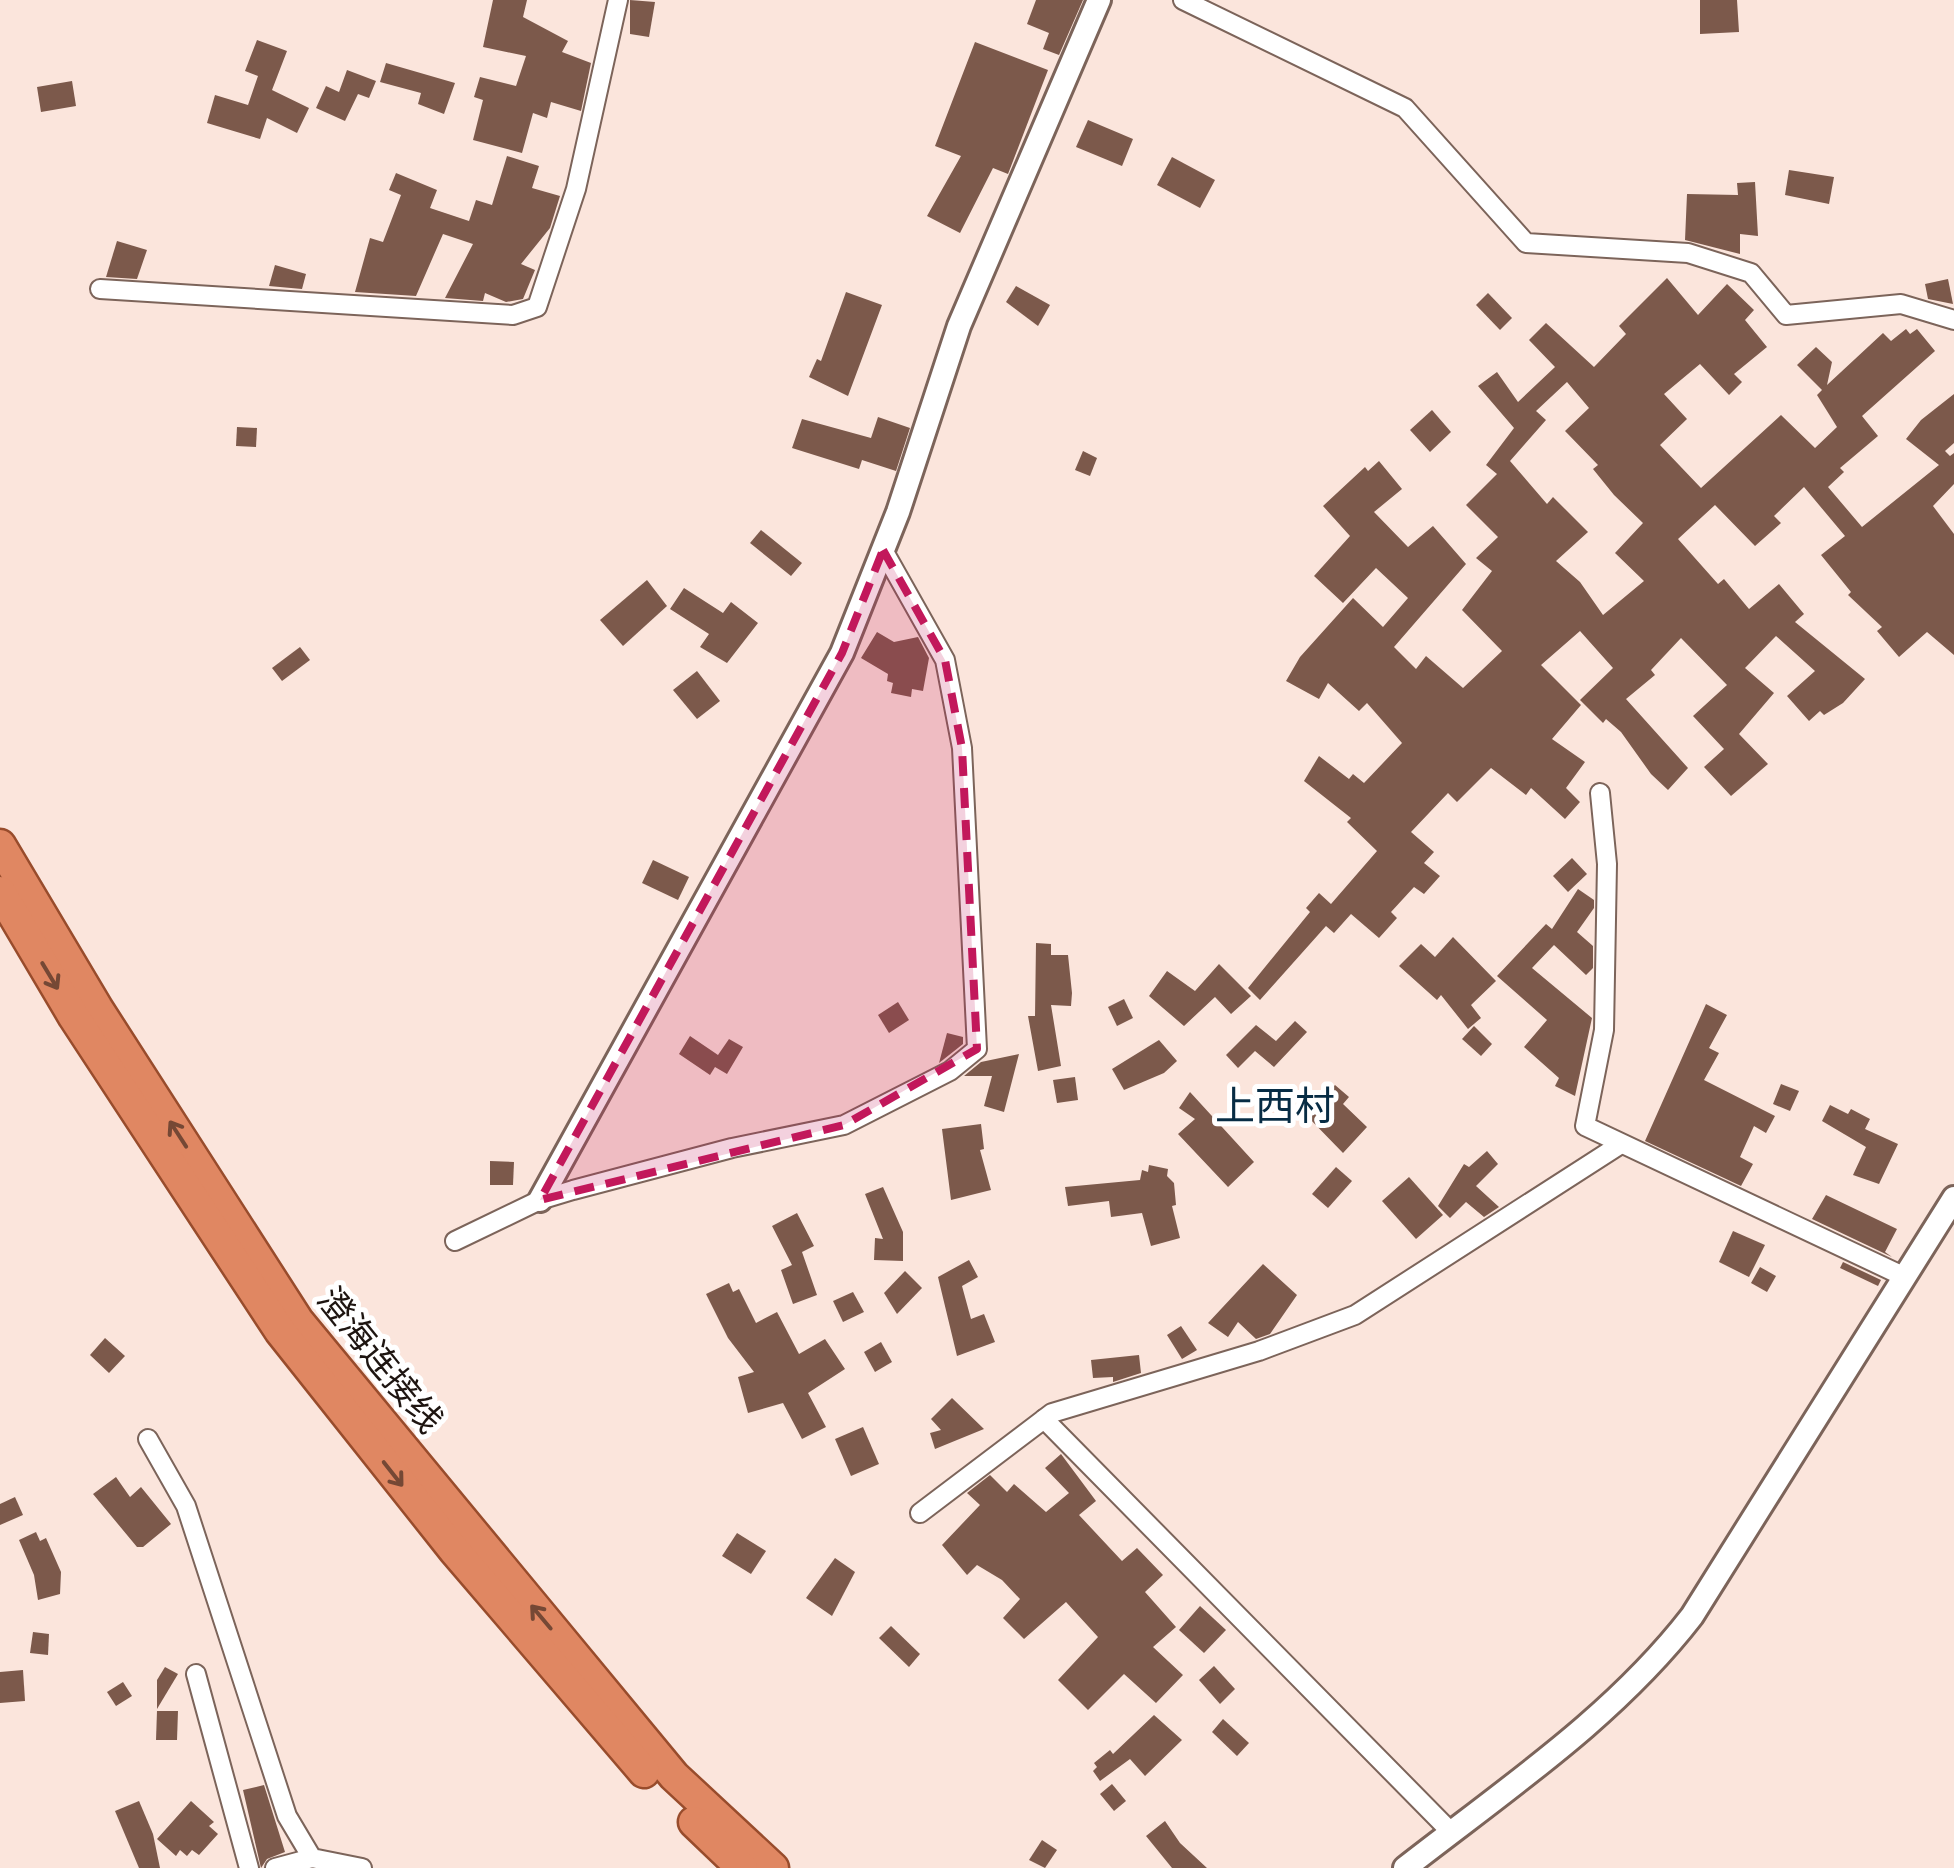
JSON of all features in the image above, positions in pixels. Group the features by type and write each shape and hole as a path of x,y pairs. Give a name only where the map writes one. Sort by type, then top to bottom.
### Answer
{"highway":[{"name":"澄海连接线","path":"0,845 96,1008 298,1321 674,1776 773,1868"},
{"name":"澄海连接线","path":"0,892 74,1018 280,1331 454,1550 659,1790 742,1868"}],"street":[{"path":"100,289 514,315 537,307 576,188 618,0"},
{"path":"540,1200 842,653 884,550 959,326 1100,0"},
{"path":"1183,0 1405,108 1526,243 1688,253 1751,273 1786,315 1901,304 1954,320"},
{"path":"455,1242 540,1200 732,1148 844,1125 950,1071 977,1050 973,909 959,730 945,660 884,550"},
{"path":"1600,793 1608,864 1604,1030 1584,1126 1905,1278"},
{"path":"920,1514 1044,1419 1355,1316 1622,1144"},
{"path":"1406,1868 1621,1698 1655,1664 1692,1616 1954,1198"},
{"path":"1044,1419 1451,1832"},
{"path":"148,1438 186,1506 287,1816 312,1858"},
{"path":"196,1674 249,1868"},
{"path":"275,1868 312,1858 362,1868"}],"highlighted area":[{"path":"883,550 945,660 962,748 977,1049 844,1125 540,1200 842,653"}],"building":[{"path":"493,0 527,0 523,17 568,41 562,52 591,63 581,111 551,102 547,118 533,113 522,153 473,140 483,100 474,97 480,77 516,86 526,56 483,47"},
{"path":"630,0 655,2 649,37 630,34"},
{"path":"1036,0 1083,0 1059,55 1043,49 1049,33 1027,24"},
{"path":"1700,0 1737,0 1739,32 1700,34"},
{"path":"257,40 287,51 272,90 309,108 297,133 267,118 260,139 207,123 215,95 248,105 258,76 245,71"},
{"path":"975,42 1048,70 1008,174 993,168 960,233 927,216 961,156 935,146"},
{"path":"386,63 455,83 444,114 418,104 421,93 380,82"},
{"path":"347,70 376,81 369,98 358,94 345,121 316,108 326,86 339,92"},
{"path":"72,81 76,106 41,112 37,87"},
{"path":"1088,120 1133,139 1122,166 1076,147"},
{"path":"507,156 539,166 532,188 560,196 550,228 521,264 535,270 523,299 506,302 485,293 483,301 445,298 473,244 443,234 416,296 355,292 370,238 383,242 401,195 389,190 396,173 437,190 430,208 469,221 476,200 492,205"},
{"path":"1172,157 1215,180 1200,208 1157,185"},
{"path":"1789,170 1834,177 1829,204 1785,195"},
{"path":"1755,182 1758,236 1740,234 1740,254 1685,240 1687,194 1738,195 1737,183"},
{"path":"117,241 147,250 137,279 106,277"},
{"path":"275,265 306,274 302,289 269,286"},
{"path":"1667,278 1698,315 1727,284 1754,310 1745,320 1767,347 1734,374 1742,382 1729,395 1700,364 1664,394 1687,419 1660,445 1701,488 1781,415 1815,448 1837,427 1817,395 1822,390 1797,365 1816,347 1832,362 1827,385 1883,333 1891,341 1906,329 1910,334 1917,329 1935,351 1862,416 1878,436 1840,468 1844,472 1828,487 1862,527 1939,465 1906,439 1921,420 1954,394 1954,443 1945,451 1950,456 1954,453 1954,484 1933,506 1954,534 1954,655 1927,632 1899,657 1877,631 1882,627 1848,595 1851,592 1821,555 1845,536 1804,487 1774,516 1781,523 1755,546 1715,505 1678,539 1718,584 1724,579 1749,609 1779,584 1804,614 1795,622 1865,679 1843,703 1824,715 1820,711 1809,721 1787,696 1815,671 1776,636 1745,668 1774,693 1739,734 1768,764 1731,796 1704,767 1724,749 1693,716 1727,685 1681,638 1651,670 1655,675 1626,699 1688,768 1668,790 1651,774 1621,732 1606,719 1603,723 1580,700 1613,668 1580,631 1541,665 1581,705 1552,739 1585,762 1566,788 1580,802 1565,819 1531,788 1526,795 1491,768 1457,802 1448,793 1411,832 1434,852 1424,863 1440,876 1424,894 1414,887 1391,912 1397,918 1379,938 1351,914 1334,933 1326,926 1260,1000 1248,988 1310,912 1306,908 1319,893 1331,904 1377,851 1347,822 1351,818 1304,781 1319,756 1349,779 1353,774 1364,783 1402,743 1367,703 1359,711 1328,683 1319,699 1286,681 1300,657 1353,598 1383,627 1408,598 1376,568 1343,603 1314,576 1350,536 1323,506 1365,467 1368,471 1379,461 1402,489 1374,512 1408,547 1433,526 1466,564 1394,647 1416,669 1426,656 1463,688 1502,651 1462,610 1492,571 1476,558 1498,537 1466,505 1497,474 1486,465 1514,428 1478,386 1497,372 1518,402 1555,367 1529,340 1546,323 1594,367 1626,334 1619,326","holes":["1567,382 1589,408 1565,431 1598,465 1593,469 1614,495 1643,523 1615,553 1644,581 1603,615 1580,582 1556,561 1588,532 1553,497 1547,504 1510,461 1546,420 1536,411"]},
{"path":"1948,279 1953,304 1928,299 1925,284"},
{"path":"1016,286 1050,305 1038,326 1006,302"},
{"path":"846,292 882,305 848,396 809,377 817,359 821,361"},
{"path":"1488,293 1512,318 1500,330 1476,305"},
{"path":"1432,410 1451,432 1430,452 1410,430"},
{"path":"878,417 910,428 896,471 862,460 859,469 792,448 802,419 871,438"},
{"path":"237,427 257,428 256,447 236,446"},
{"path":"1083,451 1097,458 1090,476 1075,470"},
{"path":"761,530 802,563 791,576 750,543"},
{"path":"647,580 667,606 623,646 600,620"},
{"path":"684,588 723,613 731,602 758,623 727,663 700,647 709,634 670,609"},
{"path":"877,632 894,642 918,637 929,658 923,691 912,689 911,697 891,693 893,683 887,681 888,674 861,658"},
{"path":"300,647 310,660 282,681 272,668"},
{"path":"697,671 720,701 697,719 673,690"},
{"path":"1572,858 1587,874 1568,892 1553,876"},
{"path":"653,860 689,877 678,900 642,883"},
{"path":"1578,889 1594,900 1594,908 1577,932 1593,946 1593,968 1586,975 1554,945 1532,968 1592,1018 1575,1096 1555,1086 1559,1078 1524,1047 1547,1020 1497,976 1546,924 1552,929"},
{"path":"1453,937 1496,981 1471,1005 1481,1018 1468,1029 1441,995 1437,1000 1399,966 1421,944 1435,957"},
{"path":"1036,943 1051,944 1051,955 1068,955 1072,993 1071,1006 1051,1005 1061,1066 1038,1071 1028,1016 1035,1016"},
{"path":"1219,964 1251,996 1231,1014 1215,997 1184,1026 1149,996 1167,971 1195,991"},
{"path":"1124,999 1133,1018 1117,1026 1108,1007"},
{"path":"898,1002 909,1020 889,1033 878,1015"},
{"path":"1706,1004 1727,1015 1709,1048 1719,1053 1704,1080 1775,1116 1766,1133 1754,1126 1740,1157 1753,1164 1741,1186 1645,1141"},
{"path":"1295,1021 1307,1032 1274,1067 1255,1051 1238,1068 1226,1055 1256,1025 1276,1041"},
{"path":"1474,1026 1492,1044 1481,1056 1462,1039"},
{"path":"947,1033 963,1037 963,1044 939,1063"},
{"path":"690,1036 718,1055 729,1039 743,1047 727,1074 715,1067 710,1075 679,1054"},
{"path":"1159,1040 1177,1061 1164,1073 1124,1090 1112,1069"},
{"path":"1019,1054 1004,1112 984,1106 992,1076 964,1076 981,1062"},
{"path":"1075,1077 1078,1100 1057,1103 1053,1080"},
{"path":"1781,1084 1799,1091 1790,1111 1773,1104"},
{"path":"1335,1085 1349,1097 1343,1104 1367,1127 1343,1153 1307,1116"},
{"path":"1190,1092 1254,1162 1228,1187 1178,1134 1195,1119 1179,1108"},
{"path":"1830,1105 1848,1114 1851,1109 1870,1119 1865,1129 1898,1144 1879,1184 1853,1175 1866,1147 1822,1121"},
{"path":"981,1124 984,1149 980,1150 991,1190 951,1200 942,1129"},
{"path":"1487,1151 1498,1164 1476,1186 1499,1207 1484,1217 1466,1202 1450,1218 1438,1206 1464,1164 1469,1167"},
{"path":"490,1161 514,1162 513,1185 490,1185"},
{"path":"1149,1165 1168,1169 1167,1176 1174,1183 1176,1205 1172,1206 1180,1238 1151,1246 1142,1213 1111,1217 1109,1201 1068,1206 1065,1187 1140,1180 1142,1170 1148,1172"},
{"path":"1336,1167 1352,1181 1328,1208 1312,1194"},
{"path":"1409,1177 1443,1215 1416,1239 1382,1201"},
{"path":"883,1187 903,1232 903,1261 874,1260 875,1238 883,1239 865,1194"},
{"path":"1826,1195 1897,1229 1885,1252 1892,1257 1812,1219"},
{"path":"797,1213 814,1246 802,1252 817,1295 793,1304 781,1270 792,1265 772,1226"},
{"path":"1733,1231 1765,1245 1749,1277 1719,1262"},
{"path":"969,1260 978,1277 962,1286 971,1319 984,1314 995,1342 957,1356 938,1277"},
{"path":"1843,1262 1881,1280 1878,1286 1840,1268"},
{"path":"1263,1264 1297,1295 1270,1334 1256,1339 1238,1322 1228,1337 1208,1323"},
{"path":"1760,1267 1776,1276 1767,1292 1751,1283"},
{"path":"905,1271 922,1288 897,1314 884,1293"},
{"path":"729,1283 733,1292 739,1289 756,1323 777,1312 799,1354 825,1339 845,1369 808,1393 826,1427 802,1439 783,1403 748,1413 738,1377 754,1372 728,1338 706,1294"},
{"path":"853,1292 864,1312 843,1322 833,1301"},
{"path":"1181,1326 1197,1350 1182,1359 1167,1335"},
{"path":"105,1338 125,1356 109,1373 90,1355"},
{"path":"881,1342 892,1362 875,1372 864,1352"},
{"path":"1139,1355 1141,1373 1113,1382 1113,1377 1093,1378 1091,1360"},
{"path":"952,1398 984,1429 935,1449 930,1433 941,1430 931,1419"},
{"path":"863,1427 879,1464 851,1476 835,1439"},
{"path":"1061,1454 1096,1501 1079,1515 1122,1561 1137,1548 1163,1575 1145,1592 1176,1627 1153,1647 1183,1675 1156,1703 1124,1674 1088,1710 1058,1680 1098,1637 1066,1602 1024,1639 1003,1618 1020,1599 1002,1580 977,1565 967,1575 942,1545 980,1505 967,1493 990,1475 1007,1492 1014,1484 1046,1512 1069,1493 1045,1468"},
{"path":"116,1477 130,1497 141,1487 171,1524 143,1547 137,1547 93,1494"},
{"path":"15,1497 23,1515 0,1525 0,1504"},
{"path":"36,1532 40,1541 46,1538 61,1572 60,1594 38,1600 34,1575 19,1540"},
{"path":"737,1533 766,1551 751,1574 722,1556"},
{"path":"835,1558 855,1572 832,1616 806,1598"},
{"path":"1200,1606 1226,1630 1204,1653 1179,1630"},
{"path":"891,1626 920,1654 909,1667 879,1638"},
{"path":"33,1632 49,1634 48,1655 30,1653"},
{"path":"1214,1666 1235,1689 1220,1704 1199,1680"},
{"path":"165,1667 178,1674 157,1709 157,1680"},
{"path":"23,1670 25,1701 0,1703 0,1672"},
{"path":"123,1682 132,1696 116,1706 107,1692"},
{"path":"157,1711 178,1711 177,1740 156,1740"},
{"path":"1154,1715 1182,1740 1145,1776 1130,1759 1100,1781 1093,1771 1097,1767 1094,1763 1110,1750 1113,1754"},
{"path":"1223,1719 1249,1743 1237,1756 1212,1732"},
{"path":"1112,1784 1126,1801 1114,1811 1100,1794"},
{"path":"264,1785 285,1852 267,1859 261,1868 243,1790"},
{"path":"139,1801 153,1834 160,1868 139,1868 115,1811"},
{"path":"191,1801 214,1822 209,1826 218,1834 199,1855 192,1850 187,1856 180,1850 176,1856 157,1839"},
{"path":"1165,1821 1180,1843 1207,1868 1172,1868 1146,1836"},
{"path":"1042,1840 1057,1850 1045,1868 1029,1860"}],"district":[{"name":"上西村","path":"1275,1106"}]}
